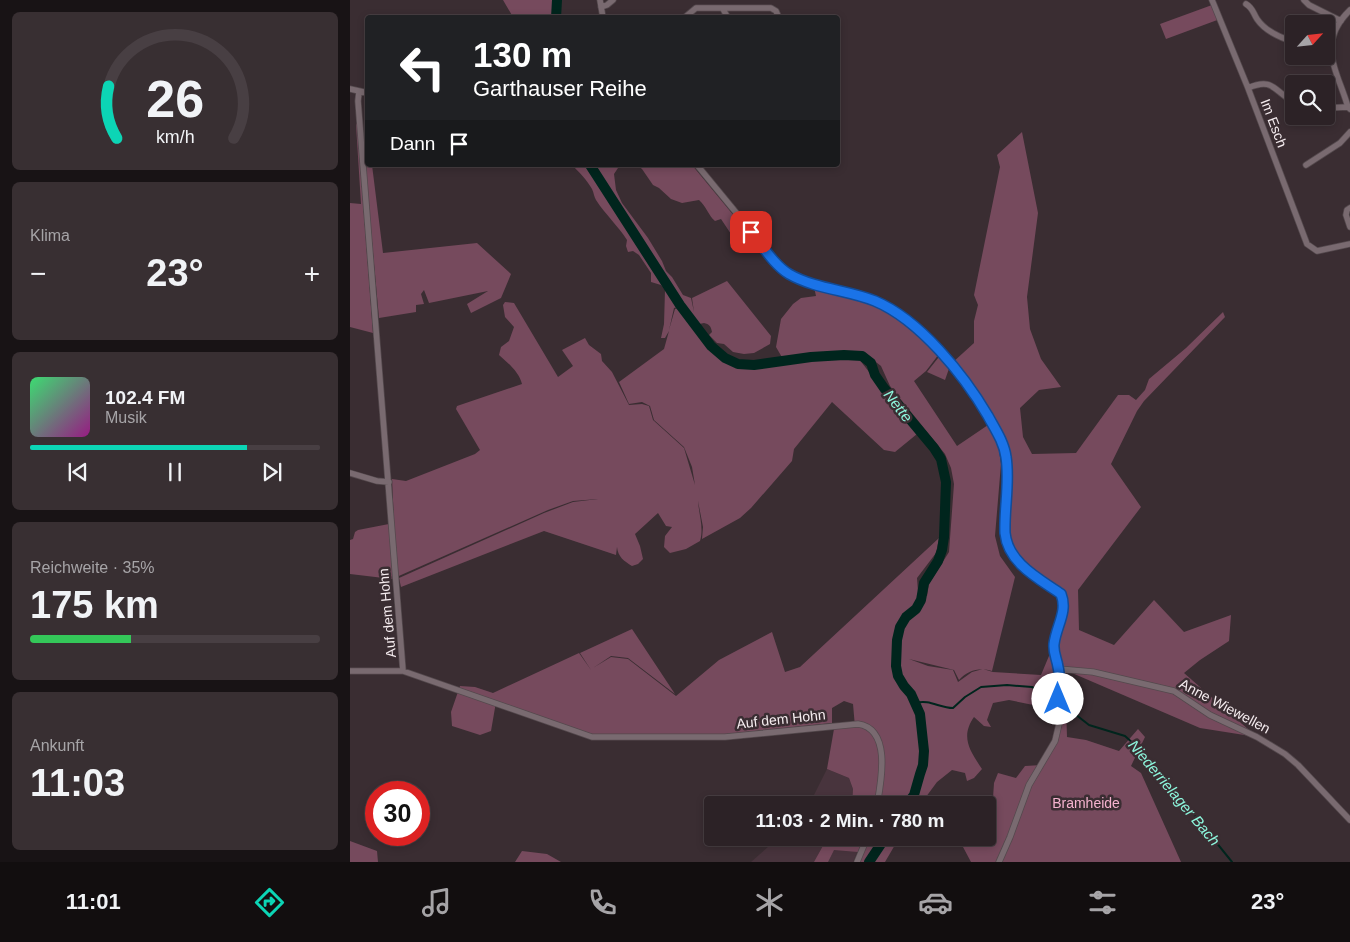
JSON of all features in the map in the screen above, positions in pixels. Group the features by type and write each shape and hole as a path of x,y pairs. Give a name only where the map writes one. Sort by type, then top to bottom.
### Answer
{"street":[{"path":"601,3 607,5 613,0"},
{"path":"696,0 696,8"},
{"name":"Im Esch","path":"1212,0 1248,88 1307,244 1317,251 1350,244"},
{"path":"1304,0 1309,5 1340,21"},
{"path":"1246,4 1252,7 1258,20 1268,30 1285,39"},
{"path":"688,15 696,8 771,8 776,11 778,15"},
{"path":"723,9 726,15"},
{"path":"1335,32 1340,21 1350,10"},
{"path":"1333,65 1349,108 1335,108"},
{"path":"1248,88 1259,83 1266,83 1285,96"},
{"path":"350,90 365,93"},
{"name":"Auf dem Hohn","path":"359,92 358,101 404,671 592,737 725,737 858,724 870,728 878,738 882,771 878,796"},
{"path":"1306,165 1340,143 1350,132"},
{"path":"699,167 775,260 788,273 818,285 874,301 898,314 946,356 963,377 1004,447 1007,467 1006,542 1009,550 1024,568 1061,594 1063,613 1054,644 1054,656 1059,669 1059,724 1056,741 1029,785 999,862"},
{"path":"1350,208 1347,210 1346,215 1350,227"},
{"path":"350,473 377,481 389,482"},
{"name":"Anne Wiewellen","path":"1059,669 1093,672 1174,691 1210,714 1257,737 1285,754 1298,765 1350,820"},
{"path":"350,671 404,671"},
{"path":"856,862 863,846"}],"shaded area":[{"path":"827,769 849,778 853,789 853,796 814,796"},
{"path":"769,846 860,846 853,862 751,862"}],"green space":[{"path":"503,0 560,0 558,15 512,15"},
{"path":"1212,5 1220,19 1166,39 1160,24"},
{"path":"357,123 373,333 350,327 350,203 361,204"},
{"name":"Bramheide","path":"1022,132 1038,213 1027,297 1030,329 1041,359 1061,387 1039,390 1020,408 1023,437 1032,454 1076,453 1118,395 1129,395 1136,400 1145,390 1149,379 1186,348 1223,312 1225,317 1144,401 1137,411 1111,464 1141,507 1078,590 1079,630 1114,645 1154,600 1184,632 1231,615 1229,641 1184,673 1257,737 1200,728 1065,670 1067,737 1086,740 1119,751 1138,729 1145,737 1131,766 1141,773 1181,862 971,862 964,846 996,846 996,796 993,796 994,783 998,773 1016,778 1025,766 1042,765 1055,741 1058,706 1043,707 1009,700 993,703 987,720 991,727 984,726 974,717 967,737 968,744 982,769 974,778 967,781 965,773 952,770 937,782 927,796 853,796 853,789 849,778 827,769 834,729 855,727 853,704 844,701 832,708 832,723 727,734 594,735 496,702 491,731 480,735 452,726 451,712 460,686 475,687 493,693 579,653 591,670 580,653 632,629 675,694 628,658 611,656 593,668 611,657 628,659 676,696 719,660 772,632 785,672 800,667 939,538 936,553 917,578 918,592 927,596 929,584 949,552 954,484 951,468 945,454 890,386 881,366 863,352 810,355 783,359 776,347 781,319 793,304 801,298 816,296 814,287 879,307 896,318 939,354 926,371 914,381 957,446 988,425 998,444 1001,464 995,536 1000,556 1015,577 992,671 985,669 993,672 1041,675 1054,644 1063,613 1061,594 1024,568 1009,550 1004,447 951,363 945,380 927,372 942,353 952,363 974,343 974,321 978,305 974,295 1000,167 997,155","holes":["909,659 954,670 959,680 974,670 982,669 972,672 958,682 953,670 928,666"]},
{"path":"365,140 365,165 363,143"},
{"path":"365,167 372,167 383,253 477,243 511,274 501,298 471,313 467,304 488,291 429,303 424,290 421,294 424,304 416,305 416,312 379,318"},
{"path":"574,167 619,167 614,174 616,190 622,203 648,238 666,271 683,295 691,298 694,312 692,298 727,281 771,336 770,344 754,353 733,352 724,344 717,343 709,335 712,332 708,325 704,323 699,324 695,318 678,307 674,308 669,330 675,309 678,308 700,337 715,352 724,358 747,367 854,357 859,359 917,434 895,452 884,450 832,402 794,449 792,461 740,518 702,539 703,527 698,501 701,526 700,541 686,549 670,553 664,547 665,536 672,527 666,526 658,513 635,534 643,559 638,564 632,566 622,558 617,547 616,555 544,531 401,587 399,578 544,513 573,502 598,499 573,501 548,510 392,579 350,574 350,540 353,539 355,532 394,523 392,479 406,481 475,454 480,450 456,409 457,406 522,384 516,372 499,355 501,347 509,341 514,327 505,317 503,305 505,302 514,303 558,377 573,366 562,350 585,338 589,345 601,354 602,361 612,372 629,405 642,404 649,406 653,420 684,448 695,485 692,467 684,447 654,420 650,406 642,402 629,404 619,382 664,349 669,331 665,338 661,338 664,324 665,290 661,285 651,282 651,273 639,255 633,251 628,252 627,240 603,210 588,182"},
{"path":"640,167 694,167 749,234 737,243 721,219 715,221 699,200 682,203 671,199 653,185"},
{"path":"350,841 377,851 378,862 350,862"},
{"path":"823,846 860,846 858,852 834,850 828,862 814,862"},
{"path":"866,846 894,846 885,862 859,862"},
{"path":"522,851 547,854 561,862 515,862"}],"waterway":[{"name":"Nette","path":"556,15 557,0"},
{"name":"Nette","path":"591,167 680,305 711,346 725,358 738,364 754,365 811,357 862,356 871,363 875,375 884,388 941,459 946,482 942,550 938,561 924,583 921,600 916,609 906,617 900,627 897,640 896,666 898,676 911,694 920,714 924,751 923,765 913,796"},
{"name":"Niederrielager Bach","path":"916,703 925,702 953,708 965,697 981,687 1007,685 1032,687 1056,699"},
{"name":"Niederrielager Bach","path":"1061,703 1089,725 1125,736 1145,754 1232,862"},
{"name":"Nette","path":"869,862 880,846"}],"route":[{"path":"751,232 788,273 799,279 874,301 898,314 946,356 970,388 1004,447 1007,467 1005,533 1009,550 1024,568 1061,594 1063,600 1063,613 1054,644 1054,656 1059,669 1058,699"}]}
